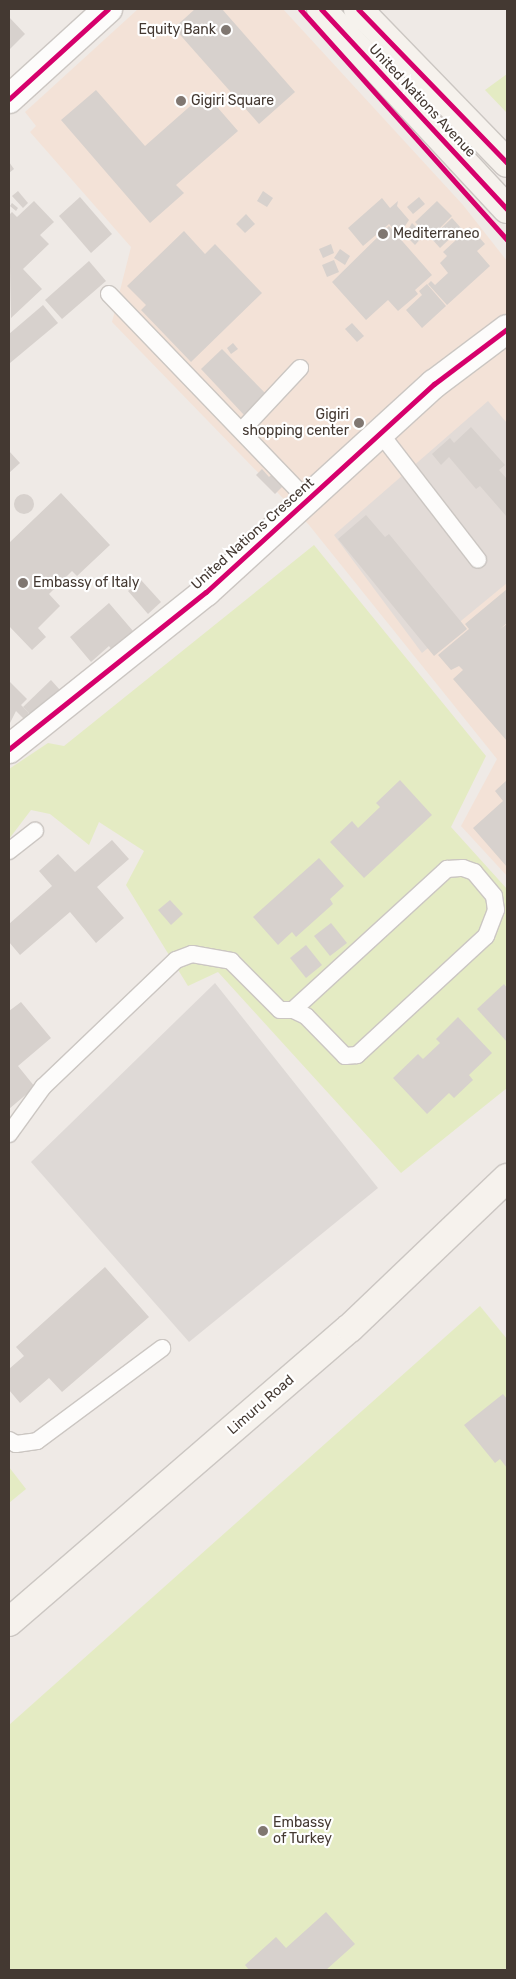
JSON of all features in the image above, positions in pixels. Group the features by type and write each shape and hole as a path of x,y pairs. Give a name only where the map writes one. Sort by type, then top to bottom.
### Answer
{"main road":[{"name":"United Nations Avenue","path":"320,9 507,209"},
{"name":"United Nations Avenue","path":"358,9 507,163"},
{"name":"Limuru Road","path":"9,1622 350,1328 507,1179"}],"street":[{"path":"9,99 108,9"},
{"name":"United Nations Crescent","path":"9,749 206,592 434,384 507,329"}],"lane":[{"path":"109,294 242,430 307,500"},
{"path":"242,430 300,368"},
{"path":"380,433 478,560"},
{"path":"9,851 35,831"},
{"path":"9,1134 42,1087 176,960 192,954 231,961 280,1010 293,1010 306,1016 345,1056 357,1056 486,936 496,910 494,896 474,872 463,868 447,869 293,1010"},
{"path":"9,1440 16,1444 37,1441 162,1348"}],"shaded area":[{"name":"Gigiri shopping center","path":"138,9 283,9 463,205 507,261 507,876 461,826 497,759 309,525 112,322 131,247 30,132 36,126 25,112"},
{"path":"488,401 507,423 507,583 422,653 334,535"},
{"path":"215,983 378,1188 189,1342 31,1162"}],"green space":[{"path":"507,74 507,113 485,90"},
{"path":"314,545 486,756 451,827 507,889 507,1088 401,1173 218,972 188,986 126,885 144,851 99,822 89,845 50,814 31,810 9,839 9,769 48,743 64,746"},
{"path":"480,1306 507,1339 507,1970 9,1970 9,1725"},
{"path":"9,1467 26,1489 9,1503"}],"building":[{"path":"195,9 222,9 295,92 259,124 174,28"},
{"path":"9,17 25,34 9,50"},
{"path":"96,90 145,146 205,93 238,131 176,185 184,193 150,223 61,120"},
{"path":"9,162 14,169 9,173"},
{"path":"18,191 28,203 23,208 12,196"},
{"path":"263,191 273,198 267,207 257,201"},
{"path":"80,197 112,234 91,253 59,216"},
{"path":"419,197 425,204 413,214 407,207"},
{"path":"382,198 390,208 398,201 397,206 409,220 399,235 389,224 363,246 348,228"},
{"path":"34,201 54,222 40,235 49,244 23,269 42,289 11,318 9,215 12,212 17,217"},
{"path":"437,201 452,216 430,238 415,222"},
{"path":"12,203 18,208 16,211 10,206"},
{"path":"246,214 255,224 245,233 236,224"},
{"path":"452,218 461,228 440,248 431,238"},
{"path":"412,223 424,235 415,245 405,235"},
{"path":"389,226 432,275 415,290 418,294 398,311 388,300 366,320 332,282"},
{"path":"470,227 485,244 477,251 490,266 447,305 428,284 431,281 435,285 448,273 440,263 447,256 443,252"},
{"path":"184,231 205,254 215,244 262,293 191,362 141,310 146,305 127,286"},
{"path":"331,244 334,253 323,258 319,249"},
{"path":"340,249 350,256 345,265 334,258"},
{"path":"334,260 339,272 327,277 322,265"},
{"path":"89,261 106,281 62,319 45,300"},
{"path":"427,284 446,306 422,328 406,310 422,295 419,291"},
{"path":"43,305 58,323 10,363 9,334"},
{"path":"352,323 364,336 357,342 345,329"},
{"path":"233,343 238,349 231,354 227,348"},
{"path":"222,349 267,395 245,416 201,369"},
{"path":"471,427 505,465 499,470 507,479 507,517 480,486 476,489 449,457 441,465 432,454 450,438 454,443"},
{"path":"9,451 20,463 9,473"},
{"path":"262,469 269,477 274,472 285,484 275,494 256,475"},
{"path":"61,493 110,545 77,576 72,571 49,594 60,606 38,628 46,637 32,650 9,626 9,543"},
{"path":"24,494 31,497 34,504 31,511 24,514 17,511 14,504 17,497"},
{"path":"366,515 385,537 389,534 467,629 434,656 338,539"},
{"path":"141,580 161,602 148,614 128,591"},
{"path":"507,589 507,623 500,629 507,624 507,741 453,679 463,670 459,666 451,670 438,655 469,629 465,624"},
{"path":"109,603 133,631 127,636 131,640 115,654 109,646 91,662 70,637"},
{"path":"51,680 60,690 33,717 23,707"},
{"path":"10,682 27,699 21,705 29,713 24,719 16,711 9,725"},
{"path":"400,780 432,815 364,878 330,842 352,821 358,828 380,807 376,803"},
{"path":"507,780 507,867 473,828 503,801 495,791"},
{"path":"112,840 129,859 97,887 124,918 96,943 70,912 20,955 9,942 9,924 52,886 39,871 58,854 75,872"},
{"path":"319,858 344,886 330,899 333,904 296,937 292,932 278,945 253,917"},
{"path":"170,900 183,914 171,925 158,910"},
{"path":"331,923 347,943 330,956 314,936"},
{"path":"306,945 322,965 306,978 290,958"},
{"path":"504,984 507,988 507,1042 477,1009"},
{"path":"21,1002 51,1038 18,1066 35,1087 9,1109 9,1011"},
{"path":"458,1017 492,1053 469,1075 473,1080 454,1098 449,1093 427,1114 393,1078 418,1054 423,1059 440,1043 436,1039"},
{"path":"105,1267 149,1317 62,1392 49,1378 20,1403 9,1390 9,1369 24,1356 16,1347"},
{"path":"503,1394 507,1399 507,1468 500,1459 495,1463 464,1425"},
{"path":"326,1912 355,1944 326,1970 249,1970 245,1965 276,1937 286,1948"}],"cycle path":[{"path":"9,99 108,9"},
{"path":"300,9 507,240"},
{"path":"321,9 507,209"},
{"path":"358,9 507,163"},
{"path":"9,749 206,592 434,384 507,329"}],"place":[{"name":"Equity Bank","path":"226,30"},
{"name":"Gigiri Square","path":"181,101"},
{"name":"Mediterraneo","path":"383,234"},
{"name":"Gigiri shopping center","path":"359,423"},
{"name":"Embassy of Italy","path":"23,583"},
{"name":"Embassy of Turkey","path":"263,1831"}]}
